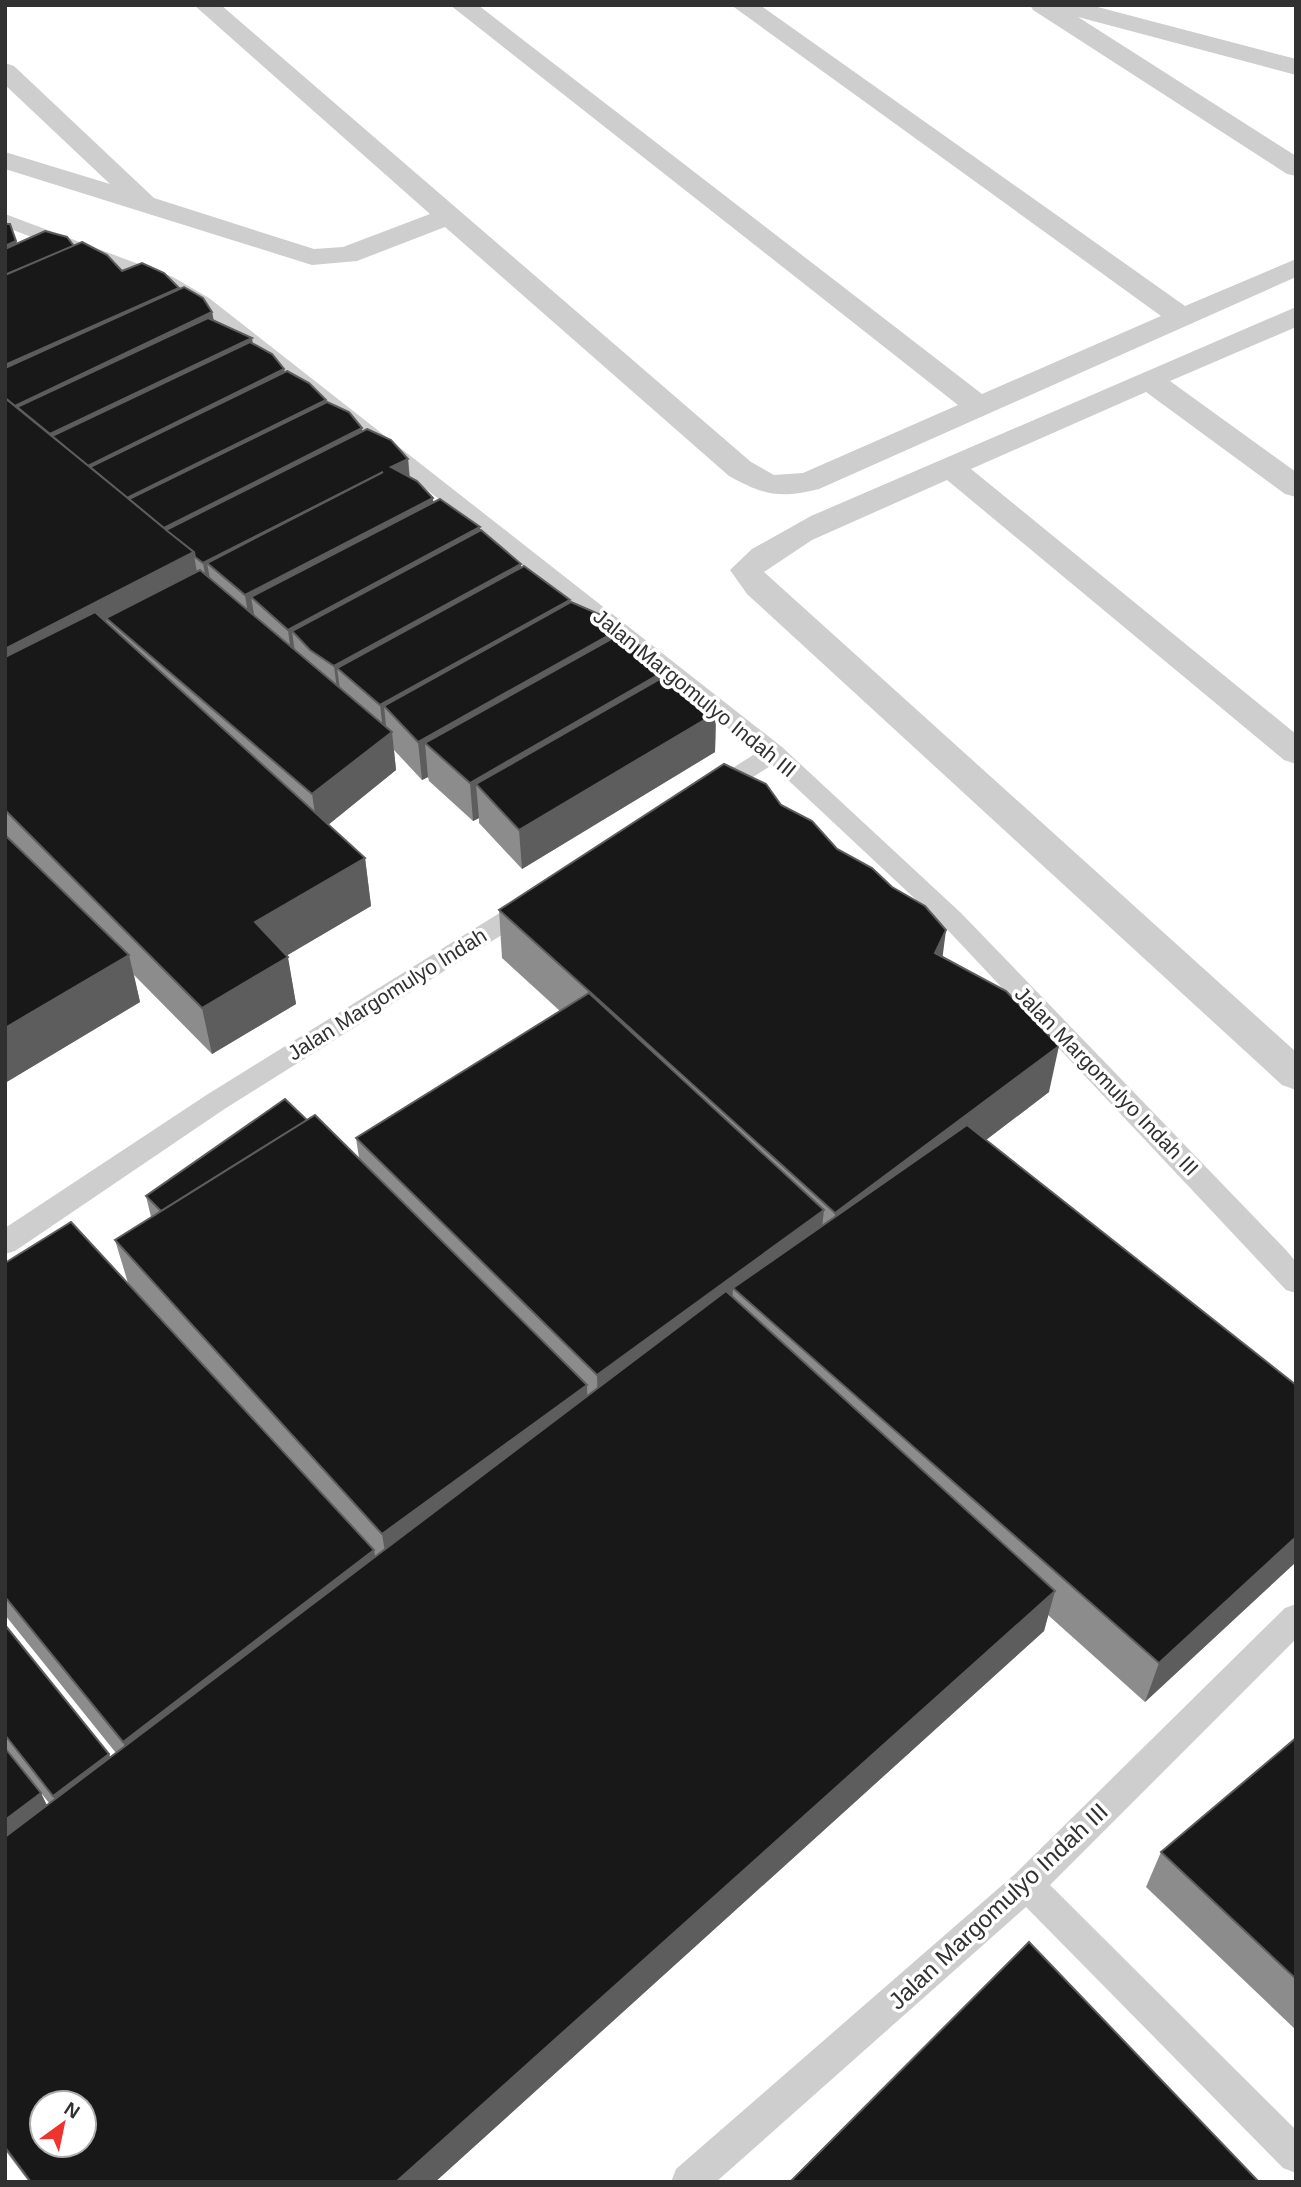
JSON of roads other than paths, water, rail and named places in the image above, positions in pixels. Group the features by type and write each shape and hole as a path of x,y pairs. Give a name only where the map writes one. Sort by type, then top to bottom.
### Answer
{"street":[{"path":"206,5 740,469 769,485 813,530"},
{"path":"463,5 979,407"},
{"path":"743,5 1182,317"},
{"path":"1042,5 1296,168"},
{"path":"1062,5 1296,66"},
{"path":"5,71 147,205"},
{"path":"5,160 312,257 347,255 448,215"},
{"path":"769,485 808,482 1296,267"},
{"path":"1296,316 950,467 767,551 746,570 758,587 1296,1075"},
{"path":"1149,380 1296,487"},
{"path":"950,467 1296,752"}],"lane":[{"name":"Jalan Margomulyo Indah III","path":"5,220 166,281 202,302 774,753 952,919 1296,1282"},
{"path":"691,805 774,753"},
{"name":"Jalan Margomulyo Indah","path":"5,1243 217,1101 549,894"},
{"name":"Jalan Margomulyo Indah III","path":"689,2182 1027,1885 1296,1618"},
{"path":"1027,1885 1296,2155"}]}
